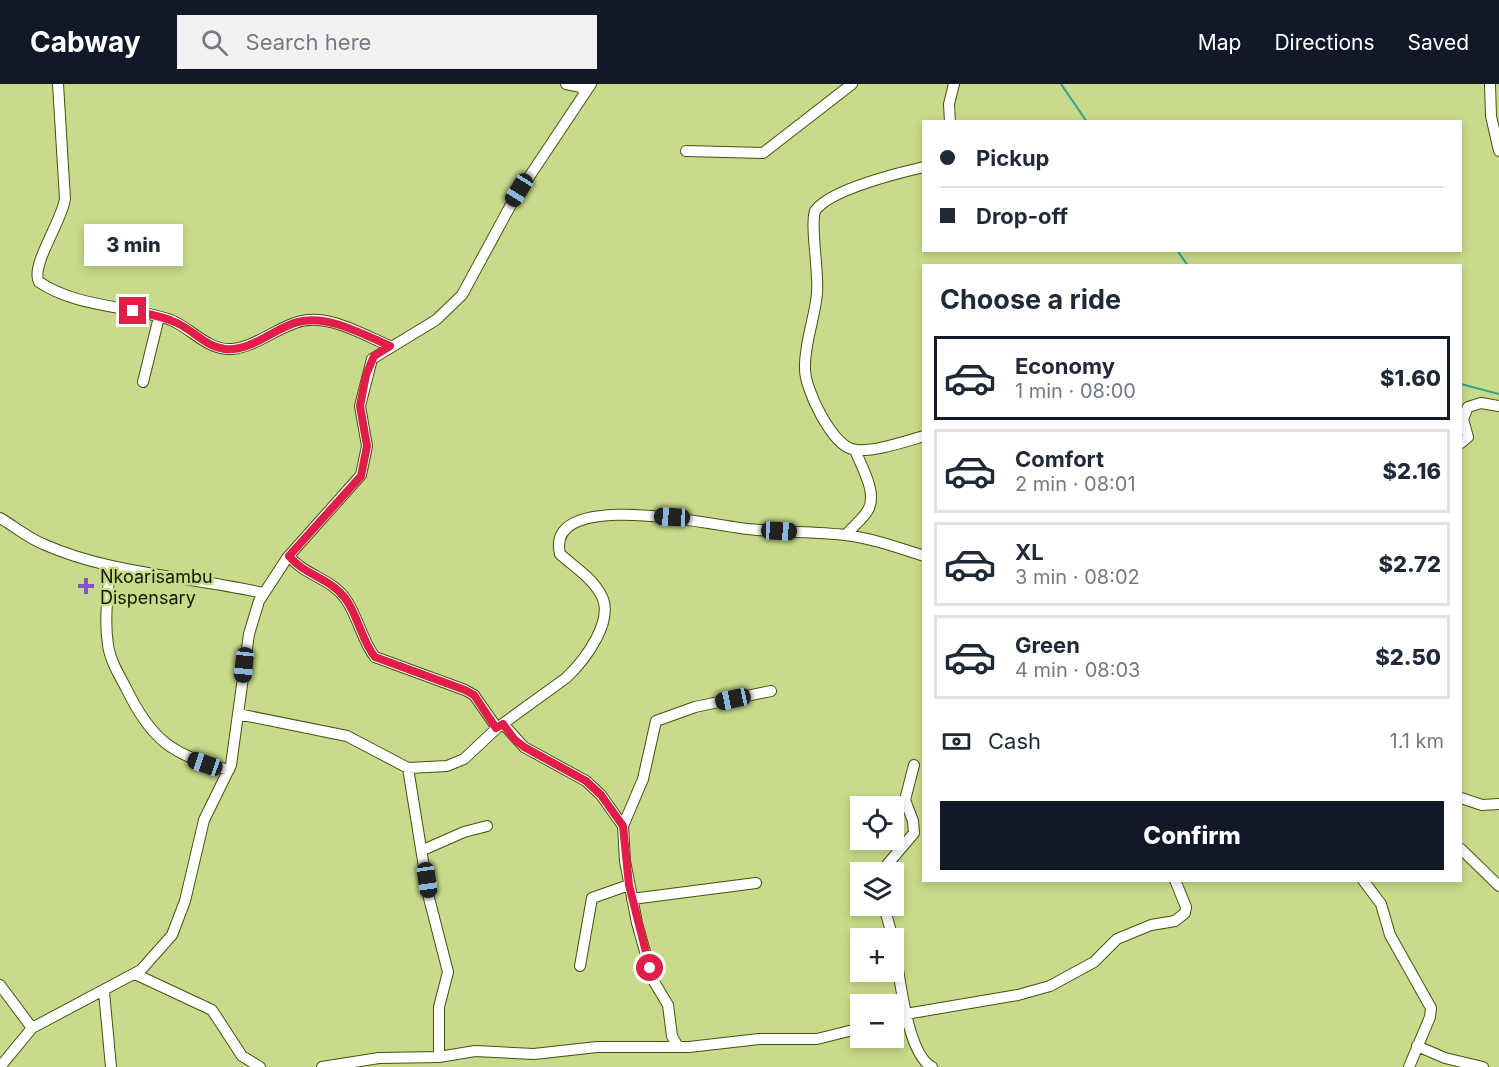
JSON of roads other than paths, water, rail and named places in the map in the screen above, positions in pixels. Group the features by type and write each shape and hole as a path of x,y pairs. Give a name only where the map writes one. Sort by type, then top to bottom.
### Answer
{"street":[{"path":"58,84 64,207 36,271 37,278 45,286 61,293 159,316 178,323 207,342 224,349 244,346 296,322 310,320 332,323 390,346"},
{"path":"0,1067 32,1028 135,974 152,962 172,935 185,901 204,820 229,770 249,634 263,593 289,556 361,476 367,446 360,406 366,375 374,356 436,320 462,295 513,201 588,88 566,84"},
{"path":"686,151 763,153 852,84"},
{"path":"950,120 949,104 954,84"},
{"path":"1490,84 1491,116 1499,151"},
{"path":"922,168 869,182 819,205 813,216 818,285 805,375 810,395 824,420 842,443 855,450 922,436"},
{"path":"143,382 159,316"},
{"path":"1462,442 1468,437 1463,418 1468,407 1481,403 1499,406"},
{"path":"846,535 866,513 872,501 871,492 855,450"},
{"path":"238,714 347,736 408,768 456,763 500,726 576,669 602,622 605,608 601,593 560,554 559,542 573,523 597,516 626,514 672,517 740,528 846,535 922,555"},
{"path":"0,518 45,545 110,567 263,593"},
{"path":"289,556 298,566 323,580 344,597 375,657 474,695 500,726 524,747 586,781 601,795 623,826"},
{"path":"110,567 108,647 143,722 173,751 185,758 229,770"},
{"path":"678,1047 672,1036 668,1005 653,980 632,899 623,826 643,779 656,721 695,708 771,691"},
{"path":"889,862 914,833 913,820 905,800 914,765"},
{"path":"408,768 429,898 448,972 439,1007 439,1057"},
{"path":"1462,798 1482,805 1499,804"},
{"path":"423,850 464,832 487,826"},
{"path":"1462,850 1499,885"},
{"path":"906,1013 1008,997 1050,986 1094,962 1117,939 1151,925 1170,923 1180,918 1186,908 1176,882"},
{"path":"1365,882 1377,897 1393,942 1430,1004 1430,1017 1409,1067"},
{"path":"632,899 756,883"},
{"path":"580,966 592,898 629,885"},
{"path":"135,974 212,1010 242,1056 260,1067"},
{"path":"900,982 906,1013 920,1055 932,1067"},
{"path":"0,986 32,1028"},
{"path":"104,992 111,1067"},
{"path":"322,1067 379,1058 439,1057 487,1050 534,1054 597,1047 678,1047 759,1039 817,1039 850,1031"},
{"path":"1417,1046 1445,1058 1483,1067"}],"waterway":[{"path":"1061,84 1086,120"},
{"path":"1178,252 1187,264"},
{"path":"1462,384 1499,394"}],"place":[{"name":"Nkoarisambu Dispensary","path":"86,586"}]}
